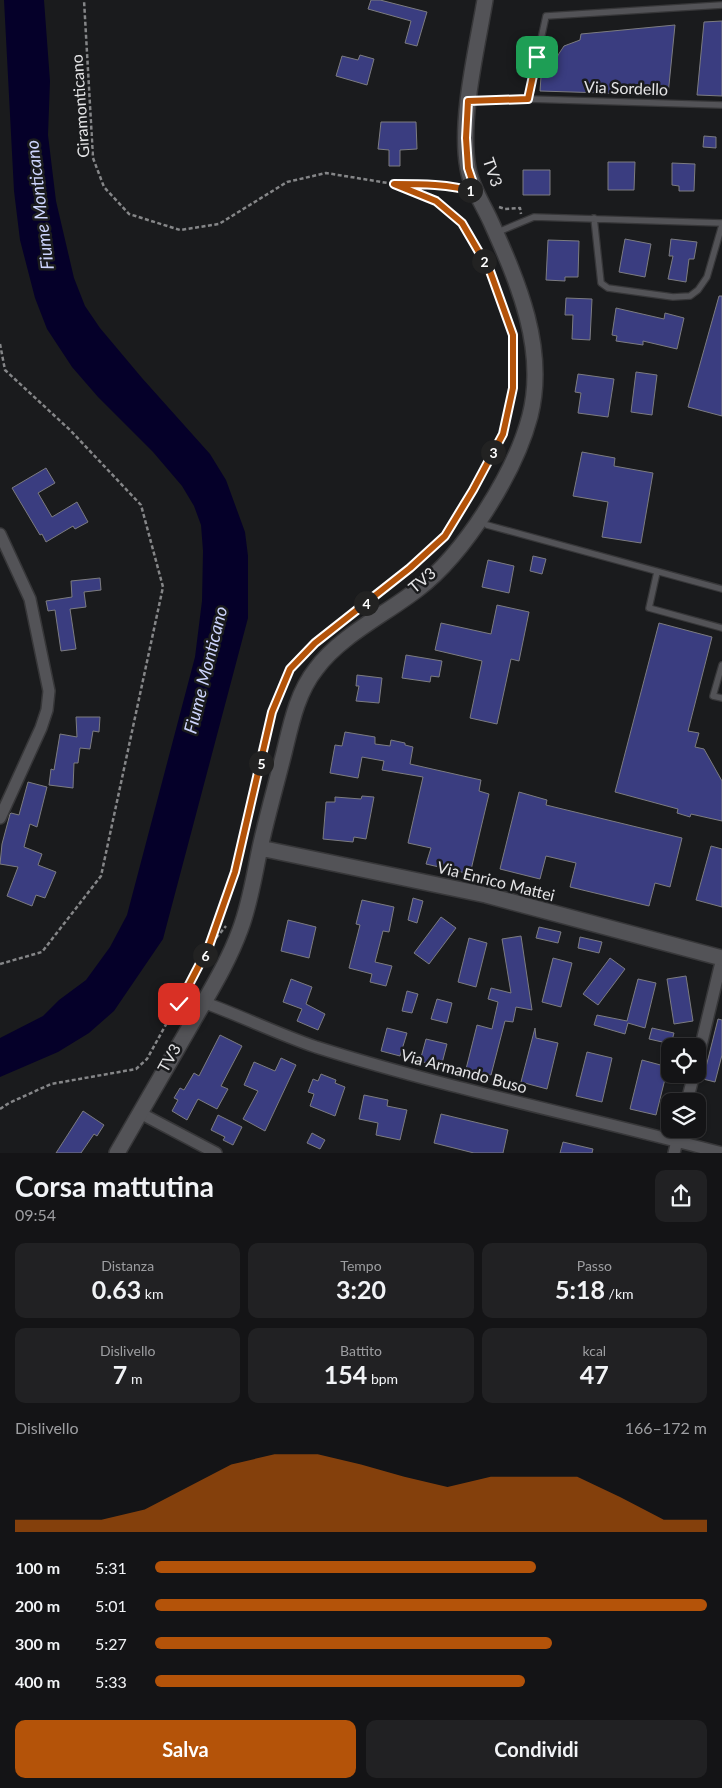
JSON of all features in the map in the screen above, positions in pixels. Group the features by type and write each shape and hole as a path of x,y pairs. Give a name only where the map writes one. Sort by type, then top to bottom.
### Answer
{"street":[{"path":"118,1153 203,1002 239,932 251,894 260,848 295,710 312,674 317,667 348,639 422,587 452,556 486,512 513,460 530,416 534,383 532,343 524,302 496,233 476,192 468,168 466,138 468,101 485,0"},
{"path":"0,534 30,599 49,691 44,719 0,818"},
{"name":"Via Enrico Mattei","path":"260,848 486,895 722,958"},
{"path":"703,1038 722,958"},
{"name":"Via Armando Buso","path":"203,1002 314,1046 439,1083 722,1153"},
{"path":"140,1113 216,1153"},
{"path":"674,1153 678,1138"}],"lane":[{"path":"528,99 546,16 722,5"},
{"name":"Via Sordello","path":"468,101 528,99 722,105"},
{"path":"496,233 534,217 594,218 722,224 707,277 698,290 690,296 672,297 608,288 600,283 594,218"},
{"path":"487,525 722,589"},
{"path":"657,572 649,608 722,628"},
{"path":"722,666 713,696 722,698"}],"path":[{"name":"Giramonticano","path":"0,1110 9,1103 51,1084 136,1069 147,1059 209,946 235,872 272,712 290,669 315,643 410,568 445,536 473,490 503,434 513,388 513,335 490,271 462,223 436,201 394,184 326,173 287,182 219,224 180,230 129,214 104,187 93,158 84,0"},
{"path":"394,184 428,184 459,187 476,192"},
{"name":"TV3","path":"495,206 505,209 520,208 523,222"},
{"path":"0,344 5,370 70,430 141,505 163,587 102,876 42,952 0,964"}],"water":[{"name":"Fiume Monticano","path":"4,0 44,0 50,81 48,135 56,201 74,278 85,306 100,328 210,454 226,480 245,532 248,556 248,618 163,939 114,1011 89,1033 58,1052 0,1077 0,1038 43,1016 59,1000 86,980 110,947 127,915 195,657 202,601 203,551 201,525 194,506 182,486 153,452 98,397 72,367 47,329 35,298 20,240 14,191"}],"building":[{"path":"371,0 380,0 427,12 417,46 405,43 411,21 368,9"},
{"path":"722,21 722,96 697,95 704,22"},
{"path":"675,25 668,95 540,91 542,62 556,63 558,55 564,46 580,40 581,34"},
{"path":"360,55 374,59 367,85 336,76 342,56 358,60"},
{"path":"381,122 416,122 417,149 400,150 400,166 389,166 389,150 378,149"},
{"path":"704,136 716,137 716,148 703,147"},
{"path":"608,162 635,162 634,190 608,190"},
{"path":"672,163 695,164 694,191 679,191 679,186 672,185"},
{"path":"523,170 550,170 550,195 523,195"},
{"path":"625,239 651,244 645,277 619,272"},
{"path":"671,239 697,242 694,259 689,259 686,282 668,279 673,256 669,256"},
{"path":"548,240 579,241 578,277 565,277 565,281 546,280"},
{"path":"719,296 722,296 722,416 688,407"},
{"path":"566,298 592,299 590,340 572,339 573,315 565,315"},
{"path":"616,308 664,319 665,313 684,318 677,349 643,341 643,345 616,341 617,336 612,335"},
{"path":"636,372 657,375 652,415 631,412"},
{"path":"578,374 614,379 608,417 578,413 581,393 575,392"},
{"path":"582,452 615,458 614,466 653,473 641,543 602,537 608,502 573,496"},
{"path":"46,468 55,483 38,493 52,517 77,502 88,522 75,529 73,526 46,542 12,488"},
{"path":"533,556 546,559 542,574 530,571"},
{"path":"488,560 514,566 509,593 482,587"},
{"path":"100,578 101,590 84,592 86,607 70,609 76,649 61,651 55,610 48,611 46,601 72,597 71,581"},
{"path":"497,605 529,612 519,661 511,659 497,724 470,718 482,661 435,650 441,623 491,634"},
{"path":"659,623 712,637 688,731 699,733 695,747 704,749 722,781 722,821 691,814 690,817 677,813 678,809 615,792"},
{"path":"406,655 442,661 439,677 431,676 430,682 402,678"},
{"path":"357,675 382,678 379,703 356,701 359,686 356,686"},
{"path":"76,717 100,717 99,732 93,731 90,749 80,748 78,763 74,763 73,788 49,785 51,769 54,770 60,734 77,737"},
{"path":"345,732 375,737 375,744 390,746 391,740 405,743 405,745 413,747 410,764 481,780 479,791 489,794 470,874 426,864 431,848 408,843 423,777 382,770 384,761 362,757 358,778 330,773 335,745 342,746"},
{"path":"28,782 47,787 37,827 30,824 24,847 42,854 38,865 56,872 45,898 36,895 32,906 7,896 18,867 0,864 2,844 10,814 19,815"},
{"path":"519,792 547,800 546,805 682,838 670,887 655,883 649,906 570,887 576,863 546,856 540,879 500,869"},
{"path":"362,796 374,797 366,839 354,837 353,842 323,839 326,802 335,802 335,797 361,799"},
{"path":"711,846 722,849 722,907 696,900"},
{"path":"413,898 423,901 417,923 408,920"},
{"path":"362,900 394,907 389,932 383,931 375,962 392,966 386,986 370,982 372,974 349,968 360,925 356,924"},
{"path":"441,917 456,928 429,964 414,953"},
{"path":"288,920 316,927 309,958 281,951"},
{"path":"539,927 561,932 558,943 536,938"},
{"path":"521,936 532,1010 516,1007 513,1022 505,1021 491,1075 466,1069 477,1025 492,1029 498,1002 488,999 491,988 511,993 502,939"},
{"path":"580,937 602,942 599,953 578,948"},
{"path":"469,938 487,943 476,987 458,982"},
{"path":"553,958 572,963 561,1007 542,1002"},
{"path":"610,958 625,969 598,1005 583,994"},
{"path":"686,976 693,1021 674,1024 667,979"},
{"path":"291,979 312,987 306,1004 325,1014 318,1030 297,1021 302,1009 283,1002"},
{"path":"638,979 656,983 645,1028 628,1023 625,1034 594,1025 597,1015 627,1021"},
{"path":"407,991 418,994 412,1013 402,1011"},
{"path":"437,999 452,1003 447,1023 431,1019"},
{"path":"718,1019 722,1020 722,1055 715,1082 706,1080 706,1067"},
{"path":"387,1028 407,1033 400,1056 381,1051"},
{"path":"535,1028 536,1038 558,1043 547,1089 521,1082"},
{"path":"652,1028 674,1033 673,1038 661,1038 661,1042 649,1039"},
{"path":"220,1035 242,1046 221,1086 228,1089 217,1109 198,1099 187,1120 172,1111 178,1100 174,1098 180,1088 184,1090 194,1073 199,1076"},
{"path":"426,1039 447,1044 441,1067 420,1061"},
{"path":"587,1052 612,1058 602,1102 576,1096"},
{"path":"281,1058 296,1065 265,1131 243,1119 258,1091 244,1085 254,1062 275,1071"},
{"path":"642,1060 661,1065 661,1083 664,1083 656,1115 630,1109"},
{"path":"321,1074 336,1080 335,1083 345,1087 335,1116 310,1106 314,1094 308,1092 313,1079 318,1081"},
{"path":"364,1095 388,1100 387,1106 407,1110 400,1140 376,1135 378,1123 359,1119"},
{"path":"83,1111 104,1125 97,1136 94,1134 81,1153 56,1153"},
{"path":"441,1114 508,1130 503,1153 474,1153 434,1143"},
{"path":"218,1115 242,1127 233,1145 223,1140 225,1137 211,1130"},
{"path":"312,1133 325,1140 320,1149 307,1143"},
{"path":"563,1142 593,1149 592,1153 560,1153"}],"route":[{"path":"179,1004 209,946 235,872 272,712 290,669 315,643 410,568 445,536 473,490 503,434 513,388 513,335 490,271 462,223 436,201 394,184 428,184 459,187 476,192 468,168 466,138 468,101 528,99 537,57"}]}
